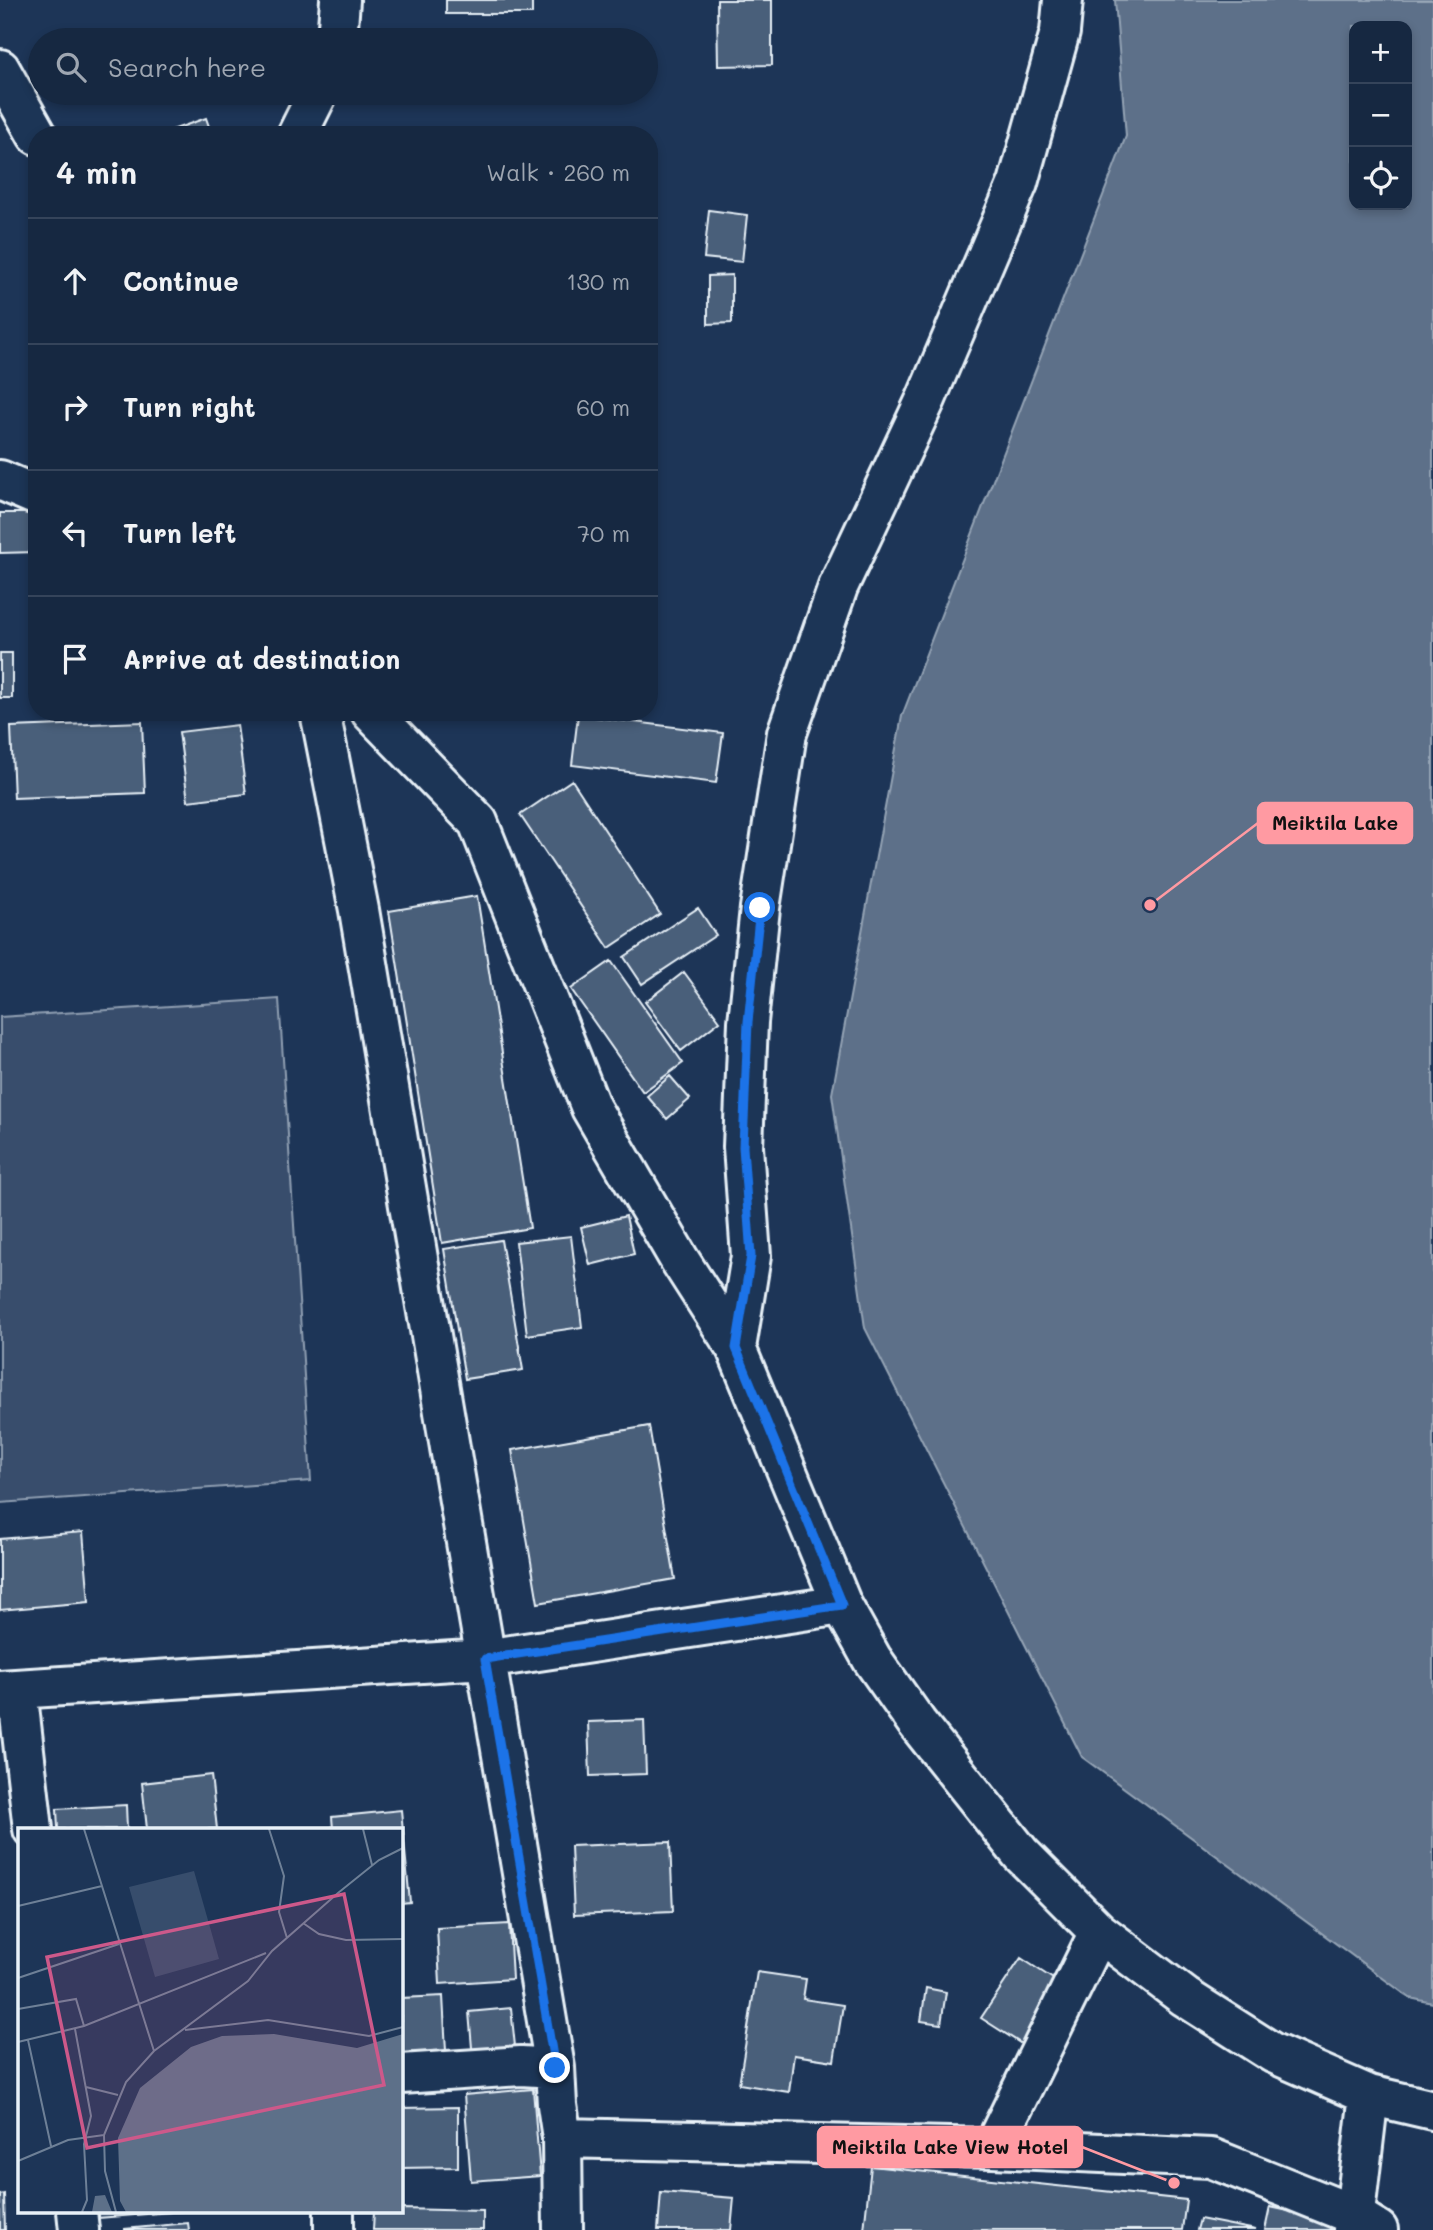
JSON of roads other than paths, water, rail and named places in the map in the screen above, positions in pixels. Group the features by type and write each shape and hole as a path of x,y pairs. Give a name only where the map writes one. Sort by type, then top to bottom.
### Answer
{"street":[{"path":"338,28 340,0"},
{"path":"736,1348 751,1256 743,1147 748,1022 760,908 787,733 838,587 926,399 1018,183 1060,32 1063,0"},
{"path":"0,69 32,126"},
{"path":"302,126 312,105"},
{"path":"0,480 28,492"},
{"path":"322,721 362,924 555,2068 562,2138 564,2230"},
{"path":"380,721 478,822 591,1108 736,1348 842,1605 872,1659 964,1785 1021,1854 1099,1932 1185,1997 1273,2053 1369,2095 1433,2110"},
{"path":"33,1828 8,1689 485,1659 842,1605"},
{"path":"993,2148 1099,1932"},
{"path":"402,2074 521,2066 555,2068"},
{"path":"562,2138 993,2148 1211,2158 1362,2225 1369,2095"},
{"path":"77,2212 79,2230"},
{"path":"334,2212 334,2230"}],"place":[{"name":"Meiktila Lake","path":"1150,905"},
{"name":"Meiktila Lake View Hotel","path":"1174,2183"}]}
